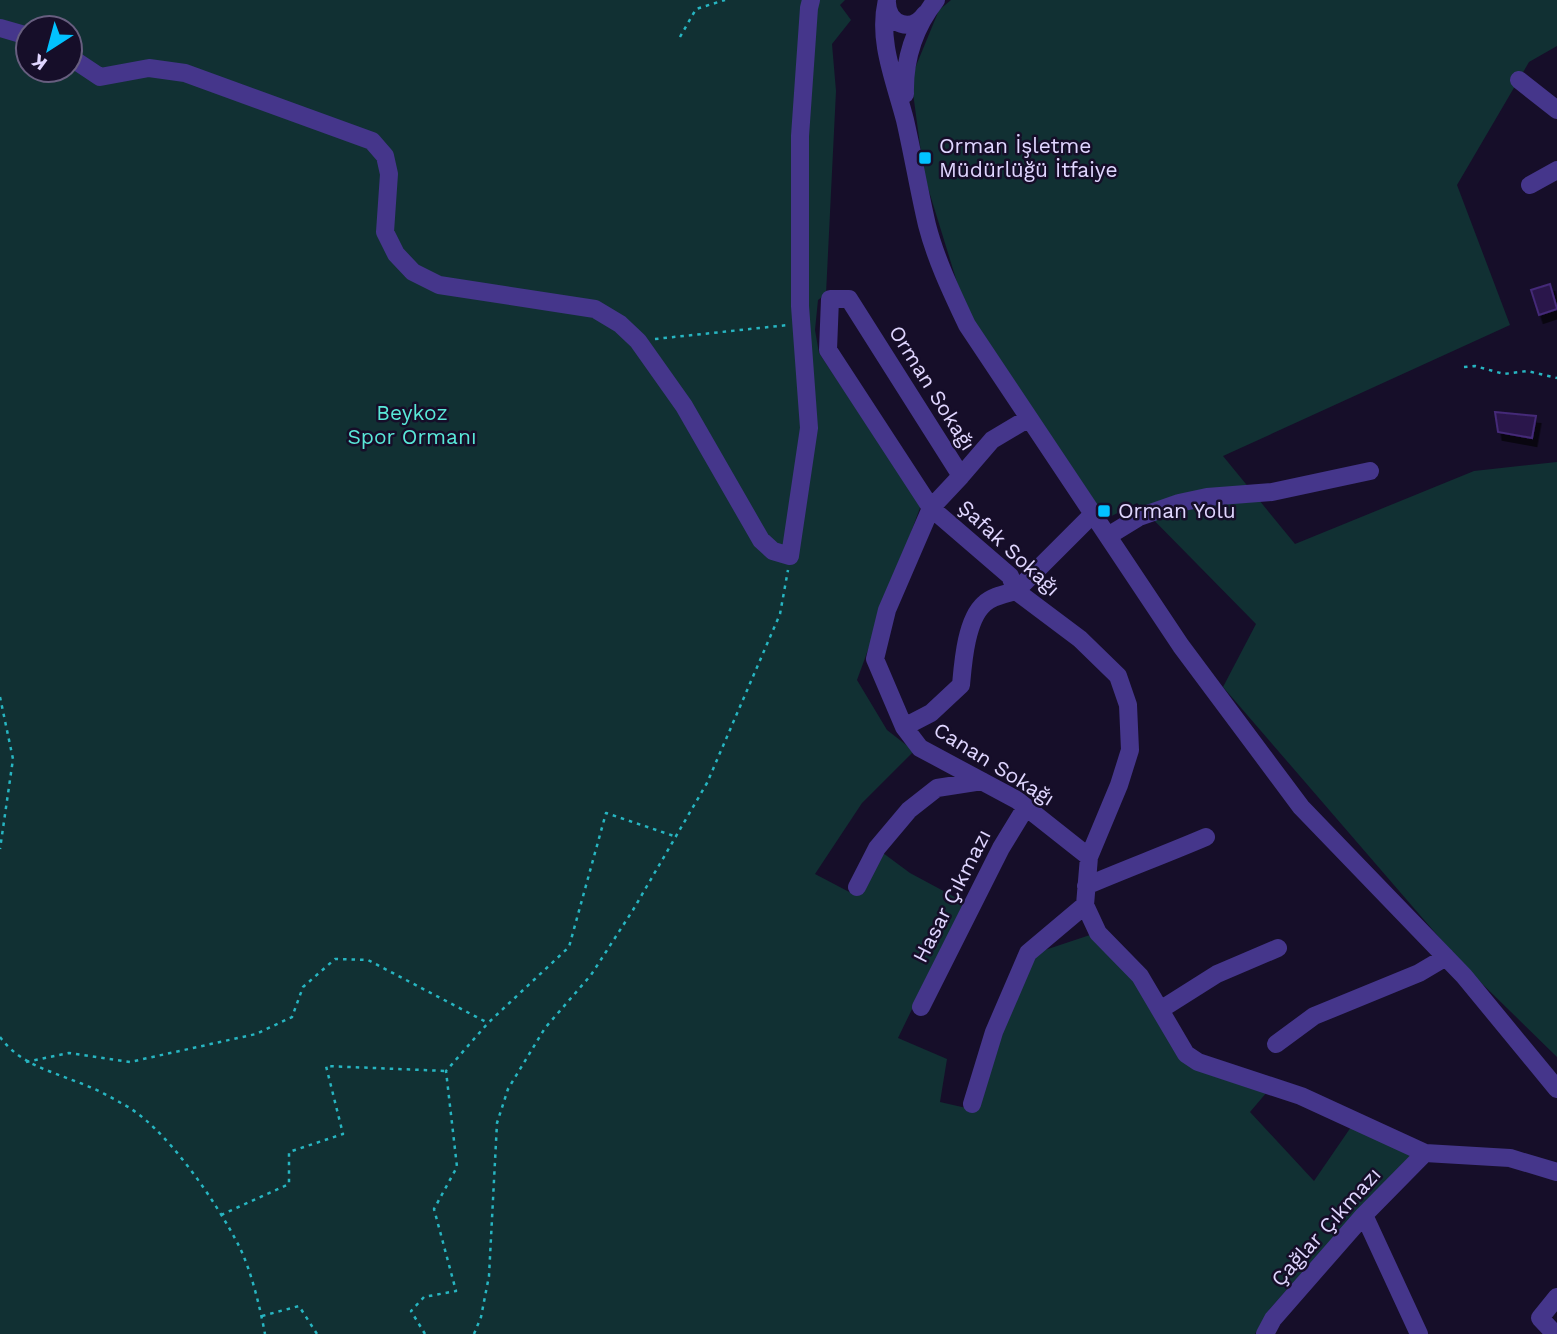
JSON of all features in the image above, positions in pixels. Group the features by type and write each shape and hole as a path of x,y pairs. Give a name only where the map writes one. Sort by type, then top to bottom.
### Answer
{"street":[{"path":"84,66 100,77 149,68 185,74 372,141 385,156 389,174 385,232 396,254 414,272 439,285 594,309 620,324 638,341 684,406 761,540 773,551 790,556 809,428 801,324 800,136 811,0"},
{"path":"887,0 890,17 900,24 912,25 936,0"},
{"path":"887,0 882,24 884,39 928,228 946,280 967,325 1181,646 1301,807 1446,957 1557,1089"},
{"path":"905,122 906,67 910,47 925,9"},
{"path":"1519,80 1557,110"},
{"path":"1530,185 1557,170"},
{"name":"Orman Sokağı","path":"828,350 830,299 849,299 961,475 992,440 1030,418"},
{"name":"Şafak Sokağı","path":"828,350 931,508 1010,576 1016,591 1080,639 1118,676 1128,705 1130,750 1119,785 1089,857"},
{"path":"1108,536 1139,517 1179,503 1207,497 1272,492 1370,471"},
{"name":"Canan Sokağı","path":"961,475 931,508 887,610 875,659 904,727 920,748 1017,800 1089,857"},
{"path":"904,727 931,713 961,685 971,627 983,604 1000,595 1016,591 1093,514"},
{"path":"857,887 877,848 909,810 937,788 982,781"},
{"name":"Hasar Çıkmazı","path":"921,1007 1001,848 1026,807"},
{"path":"1086,886 1206,837"},
{"path":"1089,857 1084,905 1098,933 1140,976 1186,1054 1198,1062 1301,1096 1425,1153 1510,1158 1557,1172"},
{"path":"972,1104 994,1032 1028,953 1084,905"},
{"path":"1160,1010 1217,974 1278,947"},
{"path":"1276,1044 1314,1016 1419,973 1446,957"},
{"name":"Çağlar Çıkmazı","path":"1265,1334 1273,1319 1364,1215 1425,1153"},
{"path":"1364,1215 1419,1334"},
{"path":"1555,1334 1540,1318 1557,1297"}],"path":[{"path":"680,37 696,9 725,0"},
{"path":"638,341 801,324"},
{"path":"1464,367 1475,366 1504,374 1527,371 1557,378"},
{"path":"474,1334 481,1317 489,1276 497,1123 508,1089 545,1028 591,975 633,910 707,783 780,614 790,556"},
{"path":"0,697 13,759 0,849"},
{"path":"425,1334 411,1311 424,1297 456,1291 434,1209 457,1167 446,1071 488,1023 569,947 606,813 676,836"},
{"path":"26,1062 69,1053 130,1062 256,1034 292,1017 303,987 335,959 368,960 488,1023"},
{"path":"0,1037 10,1051 26,1062 81,1083 125,1105 148,1121 168,1141 221,1215 241,1249 265,1334"},
{"path":"221,1215 289,1184 289,1152 343,1133 326,1066 446,1071"},
{"path":"262,1316 299,1306 317,1334"}],"green space":[{"name":"Beykoz Spor Ormanı","path":"0,0 845,0 840,5 851,20 832,44 836,91 826,294 818,300 815,330 819,353 921,505 857,680 887,730 914,751 862,803 815,874 855,895 883,853 910,873 964,902 898,1038 947,1059 940,1102 975,1110 1030,955 1093,934 1137,978 1186,1061 1267,1092 1250,1112 1314,1181 1351,1127 1411,1155 1269,1310 1255,1334 0,1334"},
{"path":"951,0 1557,0 1557,46 1529,62 1457,185 1510,325 1223,456 1295,544 1474,471 1557,462 1557,1057 1463,965 1223,687 1256,624 1137,503 1100,522 964,305 924,175 911,78 939,10"}],"building":[{"path":"1550,284 1557,309 1539,315 1531,290"},
{"path":"1495,412 1536,416 1532,438 1498,432"}],"place":[{"name":"Orman İşletme Müdürlüğü İtfaiye","path":"925,158"},
{"name":"Orman Yolu","path":"1104,511"}]}
